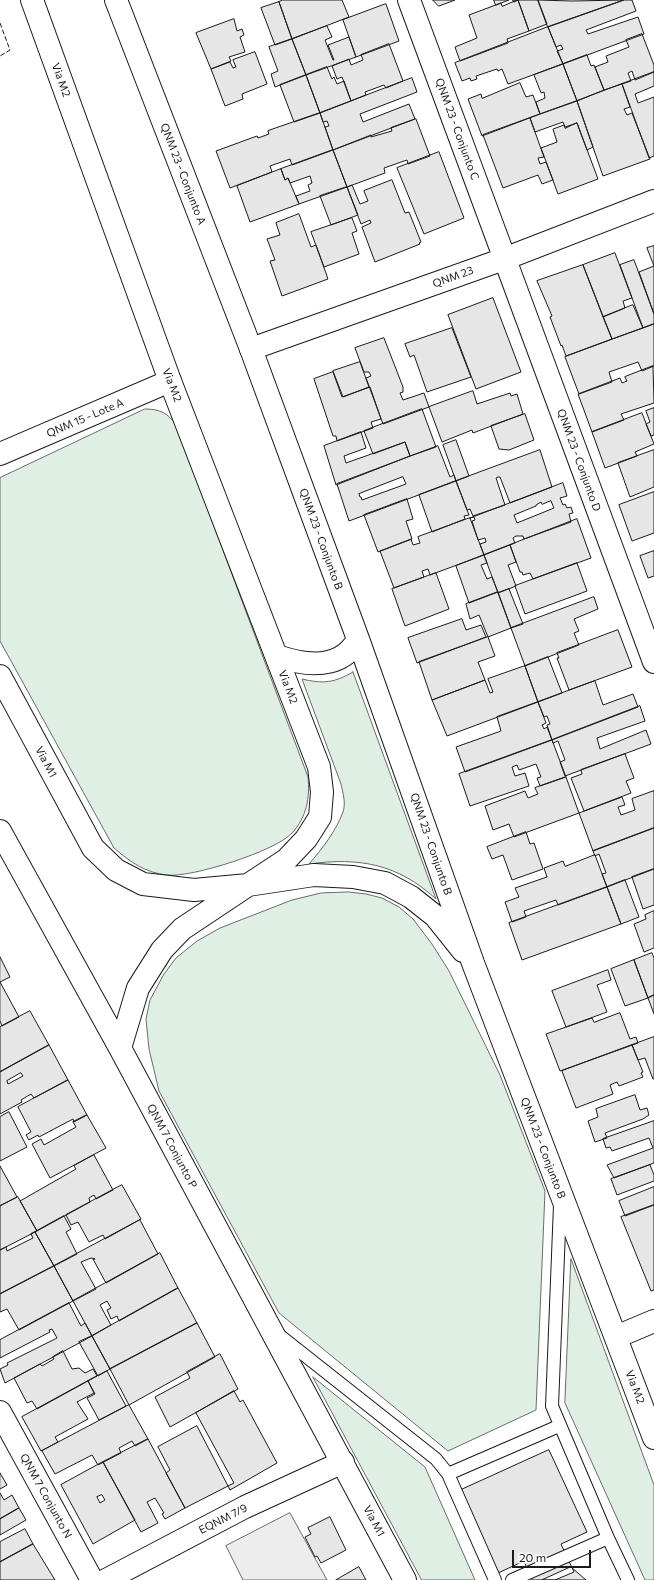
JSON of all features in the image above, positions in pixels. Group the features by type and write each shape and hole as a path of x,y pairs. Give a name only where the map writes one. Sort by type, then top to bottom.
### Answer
{"main road":[{"name":"Via M2","path":"32,0 170,381 319,767 322,792 320,817 306,839 286,860 182,929 162,950 138,988 120,1048"},
{"name":"QNM 23 - Conjunto A","path":"116,0 251,349"},
{"name":"QNM 23 - Conjunto C","path":"409,0 504,259"},
{"name":"QNM 23","path":"251,349 504,259 654,201"},
{"name":"QNM 23 - Conjunto D","path":"504,259 654,662"},
{"name":"QNM 23 - Conjunto B","path":"251,349 358,639 473,963 616,1337"},
{"name":"QNM 15 - Lote A","path":"0,454 170,381"},
{"path":"277,656 306,664 326,662 344,657 353,649 358,639"},
{"name":"Via M1","path":"0,676 93,848 116,870 143,884 194,890 248,885 314,875 353,877 385,883 411,897 435,916 473,963"},
{"name":"QNM 7 Conjunto P","path":"0,831 120,1048 343,1462"},
{"path":"616,1337 654,1321"},
{"name":"Via M2","path":"616,1337 654,1438"},
{"name":"QNM 7 Conjunto N","path":"0,1412 92,1580"},
{"name":"Via M1","path":"343,1462 405,1580"},
{"name":"EQNM 7/9","path":"106,1580 244,1507 343,1462"}],"lane":[{"path":"561,1193 552,1406 559,1426 628,1580"},
{"path":"269,1327 436,1459 448,1474 495,1580"},
{"path":"448,1474 559,1426"},
{"path":"512,1580 608,1538"}],"green space":[{"path":"145,409 163,412 170,417 176,425 308,777 308,799 304,814 297,827 283,840 269,848 232,862 213,868 179,875 167,875 152,872 132,862 114,848 0,641 0,478"},
{"path":"353,672 436,899 422,887 407,878 377,866 345,862 309,864 324,846 337,826 344,809 344,802 341,784 302,679 316,682 328,682"},
{"path":"349,892 382,898 399,907 413,919 432,944 449,971 500,1075 545,1191 536,1410 448,1451 279,1313 159,1091 149,1049 146,1019 150,1000 164,974 176,958 197,941 220,928 292,900 321,893"},
{"path":"571,1259 654,1485 654,1580 645,1580 565,1403"},
{"path":"313,1377 425,1467 475,1580 422,1580"}],"shaded area":[{"path":"290,1513 327,1580 243,1580 226,1546"}],"building":[{"path":"283,0 342,0 349,17 292,39 279,2"},
{"path":"433,0 455,0 439,6"},
{"path":"494,0 509,0 496,5"},
{"path":"518,0 538,0 547,24 529,31"},
{"path":"518,0 529,31 507,39 508,43 460,61 455,47 477,38 469,15 501,3 502,6"},
{"path":"538,0 572,1 624,0 548,27"},
{"path":"624,0 632,0 636,11 586,30 588,34 638,17 644,34 563,64 557,51 563,49 561,45 556,47 548,27"},
{"path":"279,2 292,39 275,45 261,8"},
{"path":"386,4 399,41 356,57 343,20"},
{"path":"234,19 237,31 242,29 244,35 240,37 245,52 229,57 231,61 211,69 196,33"},
{"path":"327,26 332,37 325,40 333,60 328,45 349,37 356,57 306,75 292,39"},
{"path":"548,27 563,64 508,84 502,69 498,71 497,69 476,76 477,79 471,81 470,78 462,81 455,63"},
{"path":"642,34 654,65 654,72 635,80 632,71 628,73 631,81 604,90 595,67 608,62 606,56 629,47 626,40"},
{"path":"292,39 306,75 275,87 271,74 278,71 269,47"},
{"path":"389,44 403,81 386,88 384,85 365,92 366,95 351,101 342,77 337,79 332,66 349,59 351,65 363,60 361,55"},
{"path":"255,52 267,84 242,94 243,99 225,106 211,69 230,62 233,68 236,67 233,60"},
{"path":"587,55 591,66 594,65 604,90 577,101 563,64"},
{"path":"563,64 577,101 540,114 536,102 545,98 544,92 541,93 534,75"},
{"path":"327,67 332,79 334,77 337,84 344,81 351,101 320,113 306,75"},
{"path":"654,72 654,86 635,94 638,103 654,97 654,156 649,158 622,84"},
{"path":"306,75 320,113 294,122 280,85"},
{"path":"412,78 417,92 360,114 363,122 409,104 415,119 333,150 325,127 329,126 327,121 323,122 320,113"},
{"path":"520,83 526,97 533,95 540,114 482,136 468,99 481,94 482,98"},
{"path":"622,84 630,107 624,109 627,115 632,113 650,159 603,176 577,101"},
{"path":"577,101 593,147 587,150 577,123 565,127 563,122 535,132 530,118"},
{"path":"320,113 333,150 292,165 290,159 270,166 272,172 230,188 216,151 257,136 258,138 269,134 268,131"},
{"path":"530,118 544,157 538,158 540,164 546,162 553,180 542,184 538,175 503,188 483,135"},
{"path":"416,119 430,156 408,164 407,160 384,168 385,173 347,187 333,150 371,135 371,137 392,131 391,128"},
{"path":"577,123 598,179 558,194 541,148 557,142 553,129 564,125 565,128"},
{"path":"333,150 347,187 299,204 296,196 310,191 308,185 312,183 310,176 290,183 288,178 285,180 281,169"},
{"path":"439,152 464,218 424,234 397,168"},
{"path":"281,169 285,180 288,178 299,204 250,222 237,186"},
{"path":"392,180 405,213 409,212 421,242 419,243 420,244 375,262 362,227 371,223 370,220 361,224 347,187 352,185 360,204 368,201 364,191"},
{"path":"347,187 358,215 331,225 320,196"},
{"path":"299,214 311,247 316,245 328,279 282,296 270,261 275,260 267,239 280,235 276,223"},
{"path":"352,218 357,231 352,233 359,254 324,267 311,232"},
{"path":"654,246 654,266 647,248"},
{"path":"615,253 632,298 623,301 625,308 603,317 583,265"},
{"path":"634,260 654,314 654,324 643,328 620,265"},
{"path":"583,265 612,339 566,356 550,317 552,316 537,281"},
{"path":"654,266 654,314 639,272"},
{"path":"493,298 521,372 476,389 448,315"},
{"path":"633,305 643,328 612,339 603,317"},
{"path":"654,324 654,366 642,371 638,362 609,372 612,382 579,394 565,357"},
{"path":"452,328 471,377 427,392 414,355 410,357 405,344"},
{"path":"384,338 403,387 403,392 400,393 403,400 424,393 429,407 383,424 366,378 371,376 369,372 364,372 355,348"},
{"path":"360,362 369,387 343,397 333,371"},
{"path":"653,366 654,403 621,414 624,420 592,432 578,394 620,378 622,383 627,381 625,377"},
{"path":"333,372 342,397 370,387 381,419 371,422 373,428 337,441 336,436 333,436 314,379"},
{"path":"473,391 477,404 510,393 511,396 517,394 523,414 473,433 472,430 442,442 429,407"},
{"path":"654,408 654,435 651,436 646,424 650,422 646,411"},
{"path":"422,409 436,447 410,456 405,442 373,454 364,431"},
{"path":"642,413 654,444 635,452 637,456 605,468 592,432"},
{"path":"525,414 534,440 509,450 499,449 491,426"},
{"path":"361,432 366,448 344,456 346,463 405,442 410,456 336,485 324,446"},
{"path":"456,440 469,476 456,481 443,445"},
{"path":"438,446 450,477 454,475 456,481 349,521 337,484","holes":["403,477 406,484 362,500 359,494"]},
{"path":"540,450 552,487 510,503 500,477 498,477 496,478 505,505 473,516 470,509 467,510 456,481"},
{"path":"654,450 654,487 630,497 618,463"},
{"path":"456,481 469,515 464,516 465,519 432,532 419,495"},
{"path":"563,483 567,496 560,498 563,505 565,504 567,508 571,507 573,513 569,514 571,522 524,539 523,536 516,536 513,538 515,543 484,555 480,544 486,542 485,538 478,540 472,521 475,520 474,517 470,518","holes":["551,501 554,508 517,523 514,515 536,506 541,502 542,504"]},
{"path":"654,492 654,533 632,541 619,505"},
{"path":"407,499 413,519 406,521 412,539 378,552 364,515"},
{"path":"470,518 484,555 430,575 428,569 422,571 424,577 394,588 380,551 411,539 413,545 420,543 418,537"},
{"path":"577,519 591,558 533,579 530,573 523,575 522,572 520,572 510,545"},
{"path":"510,545 516,562 508,565 516,586 498,593 484,555"},
{"path":"654,551 654,576 648,578 640,556"},
{"path":"484,555 487,563 481,565 487,579 492,577 498,592 469,603 456,566"},
{"path":"577,563 587,591 525,614 515,586"},
{"path":"436,573 449,609 405,626 392,589"},
{"path":"509,589 523,624 511,628 498,593"},
{"path":"498,592 511,628 488,637 479,615 470,619 466,604"},
{"path":"594,597 598,609 574,619 579,631 574,633 579,645 525,666 511,628"},
{"path":"462,619 466,630 481,625 486,637 417,663 408,638"},
{"path":"618,630 632,667 569,690 557,658 559,658 557,653"},
{"path":"488,637 495,656 478,662 485,680 432,700 419,662"},
{"path":"548,657 562,693 538,702 525,666"},
{"path":"525,666 538,702 447,736 432,700 485,680 490,693 493,692 488,679"},
{"path":"595,681 603,705 633,694 638,707 552,740 547,725 550,724 547,716 544,717 538,702"},
{"path":"538,702 546,723 542,725 544,729 547,727 552,740 465,772 456,747 501,731 497,717"},
{"path":"640,706 645,721 597,738 600,749 646,730 651,744 565,776 560,762 565,760 558,741 553,743 552,740"},
{"path":"552,740 566,777 540,786 537,778 541,777 536,764 519,770 517,765 512,767 515,776 525,773 529,786 470,806 459,774"},
{"path":"625,754 634,778 626,781 631,793 584,811 571,778 582,774 581,770"},
{"path":"566,777 579,813 514,837 509,824 493,830 485,806 525,791 528,798 538,794 535,788"},
{"path":"654,791 654,828 593,851 579,813 622,797 625,805 618,807 621,815 635,810 632,799"},
{"path":"654,828 654,869 607,887 602,874 606,873 599,854 595,856 593,851"},
{"path":"526,832 530,844 534,843 543,869 512,880 503,855 492,859 487,847"},
{"path":"595,855 607,887 558,905 556,900 524,911 526,917 512,922 505,902 519,897 515,888 547,877 544,868 563,861 565,866"},
{"path":"654,869 654,905 643,909 632,877"},
{"path":"625,880 639,917 621,924 607,887"},
{"path":"607,887 621,924 522,960 509,923"},
{"path":"654,911 654,948 644,952 634,924 646,919 645,915"},
{"path":"652,953 654,958 654,995 648,998 634,960"},
{"path":"0,957 10,977 0,982"},
{"path":"634,960 648,998 625,1006 611,969"},
{"path":"608,970 611,980 597,985 607,1012 566,1027 552,991"},
{"path":"0,982 19,1017 2,1026 0,1021"},
{"path":"654,995 654,1014 648,998"},
{"path":"30,1011 49,1045 0,1072 0,1027"},
{"path":"620,1013 630,1039 636,1037 638,1043 560,1071 546,1034 592,1018 594,1022"},
{"path":"654,1037 653,1079 645,1058 638,1060 632,1045"},
{"path":"49,1045 68,1080 34,1098 31,1094 21,1100 22,1102 0,1114 0,1072","holes":["21,1073 23,1076 8,1084 7,1081"]},
{"path":"632,1045 643,1072 641,1073 643,1077 619,1086 617,1082 610,1085 613,1094 576,1108 562,1071"},
{"path":"68,1080 87,1115 74,1122 73,1119 39,1137 38,1135 29,1140 26,1135 31,1132 18,1107"},
{"path":"635,1095 640,1110 647,1108 649,1115 643,1119 605,1133 607,1138 595,1142 588,1121 598,1117 596,1109"},
{"path":"9,1112 27,1147 0,1161 0,1117"},
{"path":"87,1115 106,1148 50,1178 32,1144 41,1139 44,1145 76,1127 73,1122"},
{"path":"654,1121 654,1163 614,1178 607,1165 653,1148 649,1138 612,1151 610,1147 606,1148 603,1139"},
{"path":"94,1155 113,1190 96,1199 94,1195 89,1198 90,1202 37,1231 20,1201 76,1169 74,1166"},
{"path":"650,1165 654,1175 654,1181 617,1195 611,1179"},
{"path":"0,1166 17,1197 0,1206"},
{"path":"122,1185 141,1219 105,1239 103,1235 89,1242 78,1222 71,1225 66,1215"},
{"path":"654,1187 654,1205 625,1216 619,1201"},
{"path":"18,1197 37,1231 0,1250 0,1206"},
{"path":"654,1205 654,1290 651,1291 621,1217"},
{"path":"64,1216 71,1229 66,1232 77,1254 54,1266 35,1232"},
{"path":"140,1220 158,1254 106,1283 93,1259 95,1259 91,1258 81,1262 96,1289 73,1301 54,1266"},
{"path":"35,1232 54,1266 0,1294 0,1250 6,1247 7,1251 33,1238 31,1234"},
{"path":"160,1253 178,1288 119,1321 117,1316 111,1319 107,1310 111,1308 107,1301 100,1305 111,1325 92,1336 73,1301"},
{"path":"54,1266 73,1301 19,1330 7,1309 0,1312 0,1294"},
{"path":"178,1288 197,1323 110,1369 92,1336"},
{"path":"69,1303 81,1326 85,1323 92,1336 5,1383 0,1369 8,1365 7,1363 57,1338 52,1329 49,1330 50,1332 0,1358 0,1340"},
{"path":"197,1323 215,1357 129,1405 110,1369"},
{"path":"92,1336 110,1369 98,1376 79,1342"},
{"path":"63,1351 72,1369 79,1368 85,1373 93,1369 97,1376 37,1409 32,1401 27,1403 14,1378 40,1364 42,1366 54,1359 53,1357"},
{"path":"220,1354 238,1389 170,1427 155,1397 190,1378 187,1372"},
{"path":"107,1371 126,1406 99,1420 87,1398 95,1394 88,1381"},
{"path":"88,1381 94,1393 77,1402 88,1419 55,1437 58,1442 41,1451 22,1417"},
{"path":"234,1391 240,1402 243,1400 277,1463 230,1490 228,1486 234,1483 196,1413"},
{"path":"129,1405 148,1439 135,1446 132,1441 119,1448 121,1453 98,1465 92,1455 55,1474 42,1451"},
{"path":"197,1426 228,1486 185,1508 166,1473 170,1470 158,1447"},
{"path":"148,1439 185,1508 165,1519 162,1514 164,1513 155,1498 147,1502 158,1523 141,1532 103,1462"},
{"path":"549,1450 587,1532 561,1544 574,1572 555,1580 532,1580 524,1561 498,1573 461,1490"},
{"path":"103,1462 135,1520 93,1544 61,1485","holes":["102,1495 105,1500 100,1503 97,1497"]},
{"path":"0,1473 7,1485 0,1489"},
{"path":"0,1493 4,1500 12,1495 19,1508 0,1519"},
{"path":"19,1508 26,1520 0,1535 0,1519"},
{"path":"330,1517 346,1550 321,1563 317,1556 315,1557 305,1537 311,1534 308,1528"},
{"path":"25,1529 33,1544 0,1562 0,1542"},
{"path":"33,1544 55,1580 0,1580 0,1562"},
{"path":"359,1567 366,1580 336,1580"},
{"path":"571,1567 586,1580 542,1580"}],"fence":[{"path":"0,23 10,50 0,56"}]}
